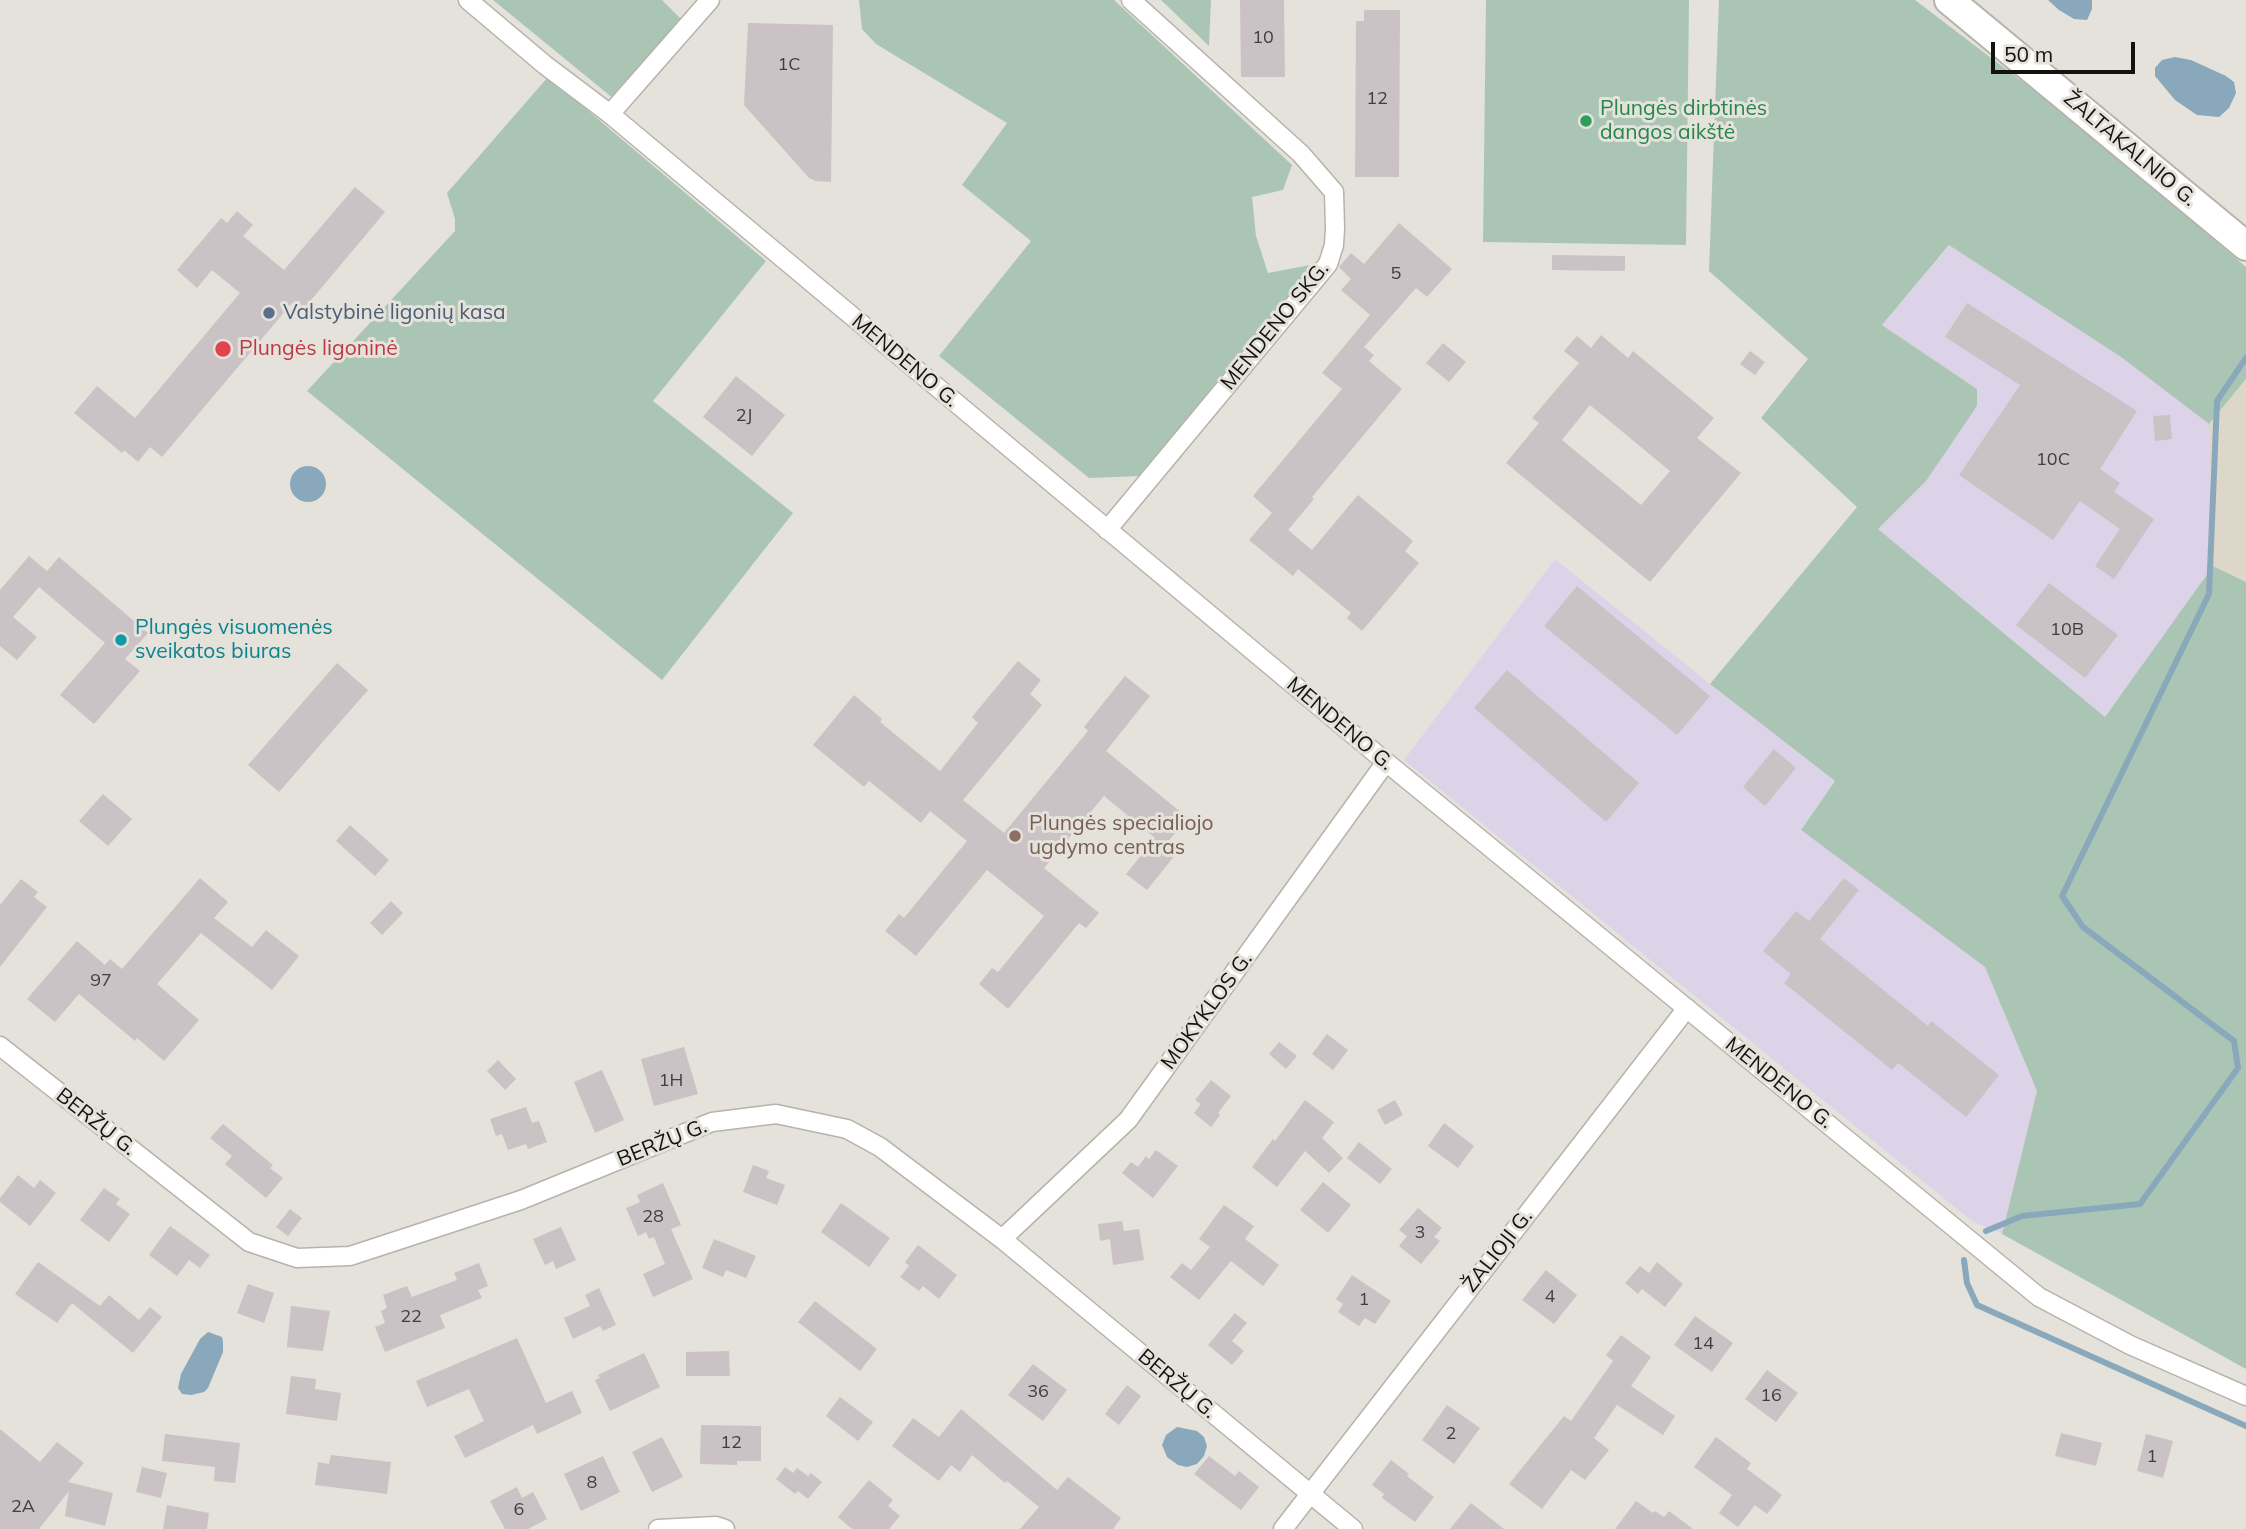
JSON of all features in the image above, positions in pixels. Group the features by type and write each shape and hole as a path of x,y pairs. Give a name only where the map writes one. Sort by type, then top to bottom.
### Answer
{"main road":[{"name":"ŽALTAKALNIO G.","path":"1949,0 2246,246"}],"street":[{"name":"MENDENO G.","path":"468,0 545,65 610,114 1387,762 2039,1297 2130,1345 2246,1396"},
{"path":"610,114 710,0"},
{"name":"MENDENO SKG.","path":"1107,530 1328,264 1334,246 1335,228 1334,191 1301,154 1131,0"},
{"name":"MOKYKLOS G.","path":"1002,1239 1128,1120 1387,762"},
{"name":"ŽALIOJI G.","path":"1283,1529 1687,1008"},
{"name":"BERŽŲ G.","path":"0,1046 249,1242 297,1258 349,1256 521,1200 712,1122 776,1114 847,1129 880,1147 1002,1239 1353,1529"},
{"path":"658,1529 716,1526 725,1529"}],"shaded area":[{"path":"1950,245 2121,357 2209,424 2213,566 2105,717 1878,529 1926,481 1977,389 1882,325"},
{"path":"2246,379 2246,582 2213,566 2209,424"},
{"path":"1555,559 1835,781 1801,830 1985,966 2037,1091 2002,1234 1972,1221 1404,760"}],"green space":[{"path":"493,0 662,0 683,21 614,99"},
{"path":"859,0 1114,0 1292,165 1283,190 1252,197 1256,236 1268,273 1310,265 1311,274 1142,476 1089,478 939,356 1031,241 962,185 1007,123 876,44 862,29"},
{"path":"1161,0 1211,0 1209,46"},
{"name":"Plungės dirbtinės dangos aikštė","path":"1486,0 1689,0 1686,245 1483,242"},
{"path":"1719,0 1915,0 2074,121 2246,267 2246,379 2209,424 2121,357 1949,245 1882,325 1977,389 1977,406 1926,481 1878,529 2105,717 2213,566 2246,582 2246,1369 2002,1234 2037,1091 1985,967 1801,830 1835,781 1710,684 1857,507 1761,418 1808,359 1709,271"},
{"path":"548,77 766,261 653,401 793,513 662,680 307,391 455,231 455,219 447,193"}],"water":[{"path":"2048,0 2092,0 2092,9 2087,20 2074,19"},
{"path":"2175,57 2191,60 2234,82 2236,93 2229,108 2219,117 2197,115 2175,100 2155,76 2155,68 2162,60"},
{"path":"308,466 321,471 326,484 321,497 308,502 295,497 290,484 295,471"},
{"path":"208,1332 222,1337 223,1352 208,1388 204,1392 191,1395 182,1394 178,1388 181,1374 200,1339"},
{"path":"1177,1427 1197,1431 1204,1437 1207,1446 1204,1456 1197,1464 1187,1467 1178,1465 1167,1457 1162,1445 1166,1435"}],"building":[{"path":"1240,0 1284,0 1285,77 1241,77"},
{"path":"1364,10 1400,10 1399,177 1355,177 1356,21 1364,21"},
{"path":"748,23 833,25 831,182 809,178 744,105"},
{"name":"Plungės ligoninė","path":"355,187 385,212 302,311 292,303 162,457 150,447 138,462 124,450 122,453 74,413 97,386 135,418 240,293 212,270 197,288 177,270 221,218 227,223 237,211 253,225 243,236 284,270"},
{"path":"1399,223 1452,269 1427,297 1416,288 1364,347 1374,355 1369,361 1402,389 1288,530 1312,550 1358,495 1413,541 1405,551 1419,563 1362,631 1347,618 1351,613 1298,569 1293,576 1249,540 1272,513 1253,496 1342,389 1322,373 1370,315 1341,290 1351,279 1339,267 1351,253 1364,264"},
{"path":"1552,255 1625,256 1625,271 1552,270"},
{"path":"1967,303 2137,411 2100,469 2120,483 2114,492 2154,519 2114,579 2095,566 2120,529 2080,501 2053,540 1959,475 2020,385 1945,337"},
{"path":"1601,335 1628,358 1633,351 1714,418 1697,438 1741,473 1650,582 1506,463 1539,423 1532,418 1579,363 1564,351 1577,336 1591,348","holes":["1590,405 1670,471 1641,505 1562,440"]},
{"path":"1443,343 1466,362 1449,382 1426,363"},
{"path":"1750,351 1765,362 1755,375 1740,364"},
{"path":"736,376 785,415 752,456 703,417"},
{"path":"2170,415 2172,439 2155,441 2153,416"},
{"name":"Plungės visuomenės sveikatos biuras","path":"29,556 47,571 59,557 148,633 125,659 140,671 94,724 60,695 105,643 39,587 13,617 37,637 17,660 0,646 0,590"},
{"path":"2049,583 2118,635 2085,678 2016,625"},
{"path":"1577,586 1710,696 1677,735 1544,626"},
{"name":"Plungės specialiojo ugdymo centras","path":"1018,661 1041,680 1030,694 1042,705 963,800 1004,833 1088,731 1084,727 1125,676 1150,696 1106,751 1188,818 1165,845 1176,854 1147,890 1126,874 1155,838 1104,796 1044,868 1099,913 1086,928 1079,923 1008,1009 979,984 992,968 998,972 1044,916 987,870 916,956 885,931 899,914 904,918 967,841 930,811 921,823 869,781 864,787 813,745 854,695 882,719 880,722 940,771 978,723 972,717"},
{"path":"337,663 368,690 279,792 248,765"},
{"path":"1507,670 1639,783 1606,822 1474,708"},
{"path":"1774,749 1796,768 1765,806 1743,787"},
{"path":"103,794 132,819 108,846 79,821"},
{"path":"350,825 389,860 375,876 336,841"},
{"path":"200,878 228,902 214,918 252,947 266,930 299,956 272,990 201,933 157,984 199,1020 164,1061 137,1038 135,1041 79,994 55,1022 27,999 77,941 105,965 110,959 122,969"},
{"path":"1844,878 1859,890 1820,939 1928,1026 1931,1021 1999,1075 1966,1117 1898,1063 1892,1070 1784,983 1791,974 1763,951 1796,911 1809,921"},
{"path":"21,879 38,892 34,897 47,907 0,967 0,905"},
{"path":"391,901 403,913 382,935 370,923"},
{"path":"1327,1034 1348,1050 1333,1070 1312,1054"},
{"path":"1279,1042 1297,1056 1286,1069 1269,1054"},
{"path":"684,1047 698,1094 654,1106 641,1059"},
{"path":"498,1060 516,1079 505,1090 487,1071"},
{"path":"602,1070 624,1120 595,1133 574,1082"},
{"path":"1211,1080 1231,1096 1211,1127 1194,1113 1201,1104 1195,1100"},
{"path":"1305,1100 1334,1122 1322,1138 1343,1158 1329,1173 1305,1151 1277,1187 1252,1167"},
{"path":"1395,1100 1403,1115 1385,1125 1377,1110"},
{"path":"526,1107 532,1123 539,1121 547,1142 528,1149 526,1144 508,1150 502,1134 496,1136 490,1119"},
{"path":"1444,1123 1474,1146 1458,1168 1428,1146"},
{"path":"223,1124 273,1165 270,1168 283,1178 266,1198 225,1164 232,1156 210,1138"},
{"path":"1359,1142 1392,1169 1380,1184 1347,1158"},
{"path":"1156,1150 1178,1166 1153,1198 1122,1173 1131,1162 1138,1167 1146,1156 1149,1159"},
{"path":"753,1165 769,1171 766,1178 785,1185 777,1205 743,1192"},
{"path":"18,1175 34,1188 40,1180 56,1193 30,1226 0,1202 0,1198"},
{"path":"1323,1182 1351,1205 1328,1233 1300,1210"},
{"path":"663,1183 681,1225 671,1229 693,1279 653,1297 643,1274 665,1264 654,1237 649,1239 646,1232 638,1236 626,1208 640,1202 637,1195"},
{"path":"104,1188 120,1199 116,1204 130,1214 109,1242 80,1220"},
{"path":"841,1203 890,1238 869,1267 821,1232"},
{"path":"1224,1205 1254,1226 1245,1239 1279,1265 1263,1286 1231,1261 1199,1300 1170,1277 1182,1263 1191,1270 1210,1247 1199,1239"},
{"path":"1418,1208 1442,1228 1434,1237 1440,1241 1421,1264 1399,1246 1407,1236 1399,1230"},
{"path":"290,1209 302,1218 288,1236 276,1227"},
{"path":"1122,1221 1124,1231 1139,1229 1144,1260 1113,1265 1110,1239 1100,1241 1098,1224"},
{"path":"170,1226 210,1255 200,1268 189,1260 177,1276 149,1255"},
{"path":"561,1227 576,1260 556,1269 553,1261 545,1265 533,1239"},
{"path":"714,1239 756,1256 746,1278 726,1270 723,1277 702,1268"},
{"path":"918,1245 957,1275 939,1299 923,1286 919,1291 900,1277 909,1266 905,1262"},
{"path":"38,1262 100,1306 109,1295 139,1320 150,1307 162,1317 133,1353 72,1303 57,1323 15,1294"},
{"path":"1657,1262 1683,1284 1665,1307 1642,1289 1638,1294 1625,1283 1640,1266 1649,1273"},
{"path":"479,1263 488,1286 478,1290 482,1298 440,1315 445,1328 385,1352 375,1327 385,1323 381,1311 387,1308 383,1295 407,1286 412,1297 457,1280 454,1273"},
{"path":"1546,1270 1577,1295 1554,1324 1522,1300"},
{"path":"1352,1275 1391,1301 1375,1324 1365,1318 1359,1326 1338,1312 1343,1304 1336,1299"},
{"path":"248,1284 274,1293 264,1323 237,1313"},
{"path":"599,1288 616,1325 603,1331 600,1326 573,1339 564,1318 590,1306 585,1295"},
{"path":"815,1301 877,1349 860,1371 798,1322"},
{"path":"291,1306 330,1311 323,1351 287,1347"},
{"path":"1235,1313 1247,1323 1232,1341 1244,1351 1232,1365 1208,1345"},
{"path":"1695,1316 1733,1343 1712,1372 1674,1345"},
{"path":"1621,1335 1651,1357 1631,1386 1675,1416 1663,1435 1617,1405 1594,1438 1609,1450 1585,1480 1571,1470 1542,1509 1509,1484 1564,1416 1571,1421 1613,1361 1606,1355"},
{"path":"517,1338 546,1403 572,1391 582,1413 537,1434 533,1425 465,1458 454,1436 484,1421 469,1389 427,1407 416,1381"},
{"path":"729,1351 730,1376 686,1376 686,1352"},
{"path":"644,1353 660,1387 610,1411 595,1380 600,1378 598,1375"},
{"path":"1033,1364 1067,1390 1043,1421 1008,1395"},
{"path":"1767,1370 1798,1393 1776,1422 1745,1399"},
{"path":"291,1376 316,1379 315,1389 341,1393 337,1421 286,1414"},
{"path":"1127,1385 1141,1396 1119,1425 1105,1414"},
{"path":"840,1397 873,1422 858,1441 826,1416"},
{"path":"1447,1405 1480,1428 1454,1464 1422,1440"},
{"path":"961,1409 1057,1490 1068,1477 1121,1518 1113,1529 1020,1529 1039,1507 972,1455 960,1472 951,1465 939,1481 892,1446 913,1418 939,1437"},
{"path":"701,1425 761,1426 761,1461 737,1461 737,1465 700,1464"},
{"path":"0,1429 40,1462 57,1442 84,1463 68,1482 113,1493 105,1526 65,1516 69,1491 39,1529 0,1529"},
{"path":"2061,1433 2102,1443 2096,1466 2055,1456"},
{"path":"165,1434 240,1443 235,1483 214,1481 215,1467 162,1461"},
{"path":"2146,1434 2173,1441 2163,1478 2137,1471"},
{"path":"662,1437 683,1477 652,1492 632,1452"},
{"path":"1716,1437 1751,1463 1747,1469 1782,1495 1767,1514 1755,1505 1738,1527 1719,1513 1732,1495 1694,1467"},
{"path":"331,1455 391,1462 387,1494 315,1485 318,1462 329,1464"},
{"path":"603,1456 620,1492 581,1511 564,1474"},
{"path":"1209,1456 1235,1476 1239,1471 1259,1487 1241,1510 1194,1474"},
{"path":"1391,1460 1434,1497 1415,1522 1382,1498 1384,1494 1372,1485"},
{"path":"142,1467 167,1473 161,1498 136,1492"},
{"path":"785,1467 793,1473 797,1468 808,1476 811,1473 822,1482 808,1499 798,1491 795,1494 776,1479"},
{"path":"869,1480 893,1500 888,1506 900,1516 889,1529 852,1529 838,1517"},
{"path":"517,1487 522,1498 533,1492 547,1519 528,1529 505,1529 490,1501"},
{"path":"1636,1501 1664,1517 1669,1511 1693,1529 1615,1529"},
{"path":"1471,1503 1504,1529 1450,1529"},
{"path":"167,1505 209,1513 207,1529 163,1529"}],"waterway":[{"path":"1986,1231 2022,1216 2140,1204 2238,1068 2234,1041 2083,927 2062,896 2209,594 2217,401 2246,358"},
{"path":"1964,1260 1967,1283 1977,1305 2246,1426"}],"place":[{"name":"Plungės dirbtinės dangos aikštė","path":"1586,121"},
{"name":"Valstybinė ligonių kasa","path":"269,313"},
{"name":"Plungės ligoninė","path":"223,349"},
{"name":"Plungės visuomenės sveikatos biuras","path":"121,640"},
{"name":"Plungės specialiojo ugdymo centras","path":"1015,836"}]}
